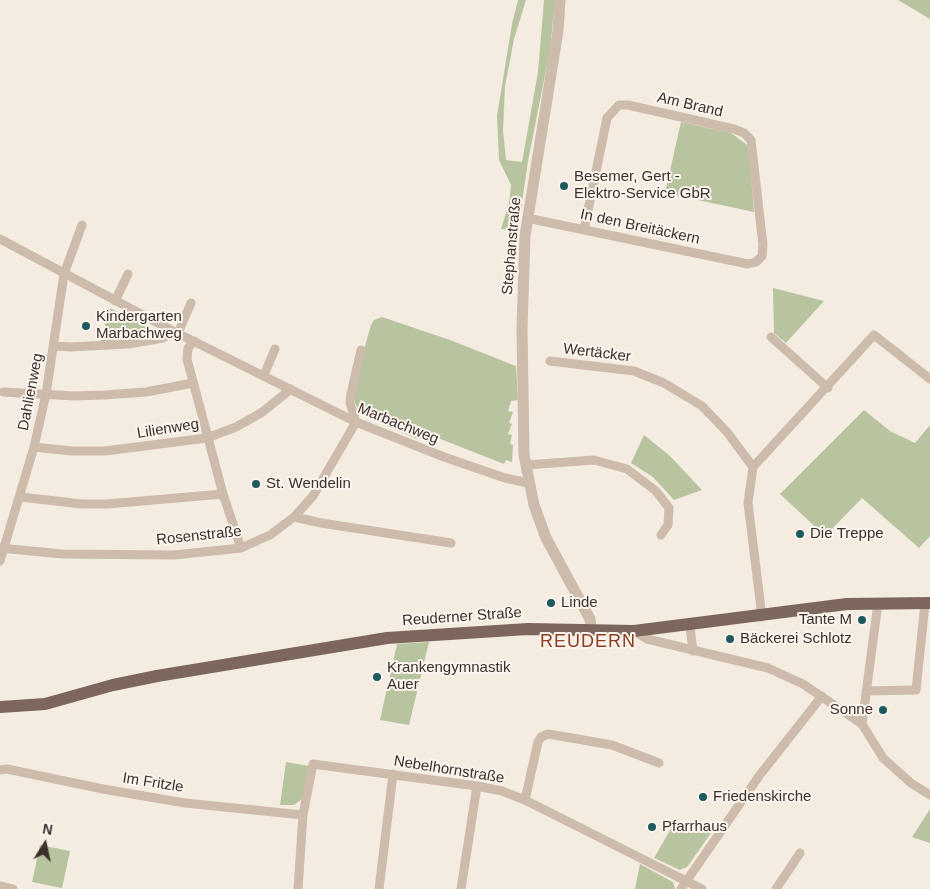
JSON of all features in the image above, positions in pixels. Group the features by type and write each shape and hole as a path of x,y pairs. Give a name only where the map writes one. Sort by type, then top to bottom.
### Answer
{"main road":[{"name":"Reuderner Straße","path":"0,707 45,704 113,685 157,676 378,639 528,629 634,631 762,617 847,604 928,604"}],"street":[{"name":"Stephanstraße","path":"560,0 558,31 527,218 522,329 526,465 528,483 546,538 590,619 591,630"},
{"name":"Am Brand","path":"584,230 607,118 619,105 628,105 734,129 744,133 751,140 763,245 762,256 756,262 748,264"},
{"name":"In den Breitäckern","path":"527,218 748,264"},
{"name":"Dahlienweg","path":"0,561 2,548 21,497 34,447 46,394 64,274 82,225"},
{"name":"Marbachweg","path":"0,239 115,301 356,422 487,472 528,483"},
{"path":"115,301 128,274"},
{"path":"54,346 128,344 163,338 174,331 191,303"},
{"path":"762,617 748,503 753,467 828,388 874,335 930,379"},
{"path":"771,337 828,388"},
{"path":"194,341 187,353 193,383 223,494 241,548"},
{"path":"264,375 275,349"},
{"path":"356,422 350,403 361,350"},
{"name":"Wertäcker","path":"550,361 634,371 664,383 702,406 727,432 753,467"},
{"path":"3,392 74,396 146,392 193,383"},
{"name":"Lilienweg","path":"34,447 72,451 105,451 207,438 261,413 291,389"},
{"name":"Rosenstraße","path":"2,548 62,554 140,556 174,555 241,548 270,535 294,517 313,496 356,422"},
{"path":"526,465 594,460 627,469 652,488 669,508 668,525 661,535"},
{"path":"21,497 82,504 107,504 223,494"},
{"path":"294,517 321,523 451,543"},
{"path":"862,724 878,603"},
{"path":"866,691 916,690 928,604"},
{"path":"690,626 693,651"},
{"path":"634,631 647,639 768,668 822,696 862,724 883,758 911,783 930,795"},
{"path":"684,885 759,776 822,696"},
{"path":"524,800 538,742 541,737 548,734 612,745 659,763"},
{"name":"Nebelhornstraße","path":"298,889 303,815 313,764 394,774 502,791 524,800 684,885 702,889"},
{"name":"Im Fritzle","path":"0,770 7,769 103,789 185,803 303,815"},
{"path":"379,889 394,774"},
{"path":"460,889 477,786"},
{"path":"776,889 800,853"},
{"path":"0,886 13,889"}],"green space":[{"path":"518,0 526,0 514,39 505,86 503,131 506,160 522,162 538,72 544,0 555,0 550,50 528,161 518,230 501,229 509,203 511,185 499,160 497,116 512,24"},
{"path":"898,0 930,0 930,19"},
{"path":"681,122 731,133 746,144 749,151 754,212 665,193"},
{"path":"773,288 824,301 786,343 774,333"},
{"path":"110,308 156,331 156,336 100,342"},
{"path":"382,317 450,340 516,366 518,400 511,401 508,411 513,412 509,423 512,424 508,434 512,435 510,444 513,445 512,462 506,460 504,464 430,435 428,437 419,434 417,439 360,414 355,403 355,393 362,357 371,325 374,320"},
{"path":"864,410 890,431 915,443 930,425 930,536 919,548 862,498 825,536 780,494"},
{"path":"644,435 670,456 702,490 674,500 653,477 631,463"},
{"path":"429,642 409,725 380,720 397,644"},
{"path":"286,762 309,766 302,799 294,805 280,805"},
{"path":"930,809 930,843 912,837"},
{"path":"676,820 692,827 694,824 711,833 687,867 680,870 654,858"},
{"path":"40,845 70,851 62,888 32,882"},
{"path":"640,864 673,882 675,889 635,889"}],"place":[{"name":"Besemer, Gert - Elektro-Service GbR","path":"564,186"},
{"name":"Kindergarten Marbachweg","path":"86,326"},
{"name":"St. Wendelin","path":"256,484"},
{"name":"Die Treppe","path":"800,534"},
{"name":"Linde","path":"551,603"},
{"name":"Tante M","path":"862,620"},
{"name":"Bäckerei Schlotz","path":"730,639"},
{"name":"Krankengymnastik Auer","path":"377,677"},
{"name":"Sonne","path":"883,710"},
{"name":"Friedenskirche","path":"703,797"},
{"name":"Pfarrhaus","path":"652,827"}],"district":[{"name":"REUDERN","path":"588,642"}]}
